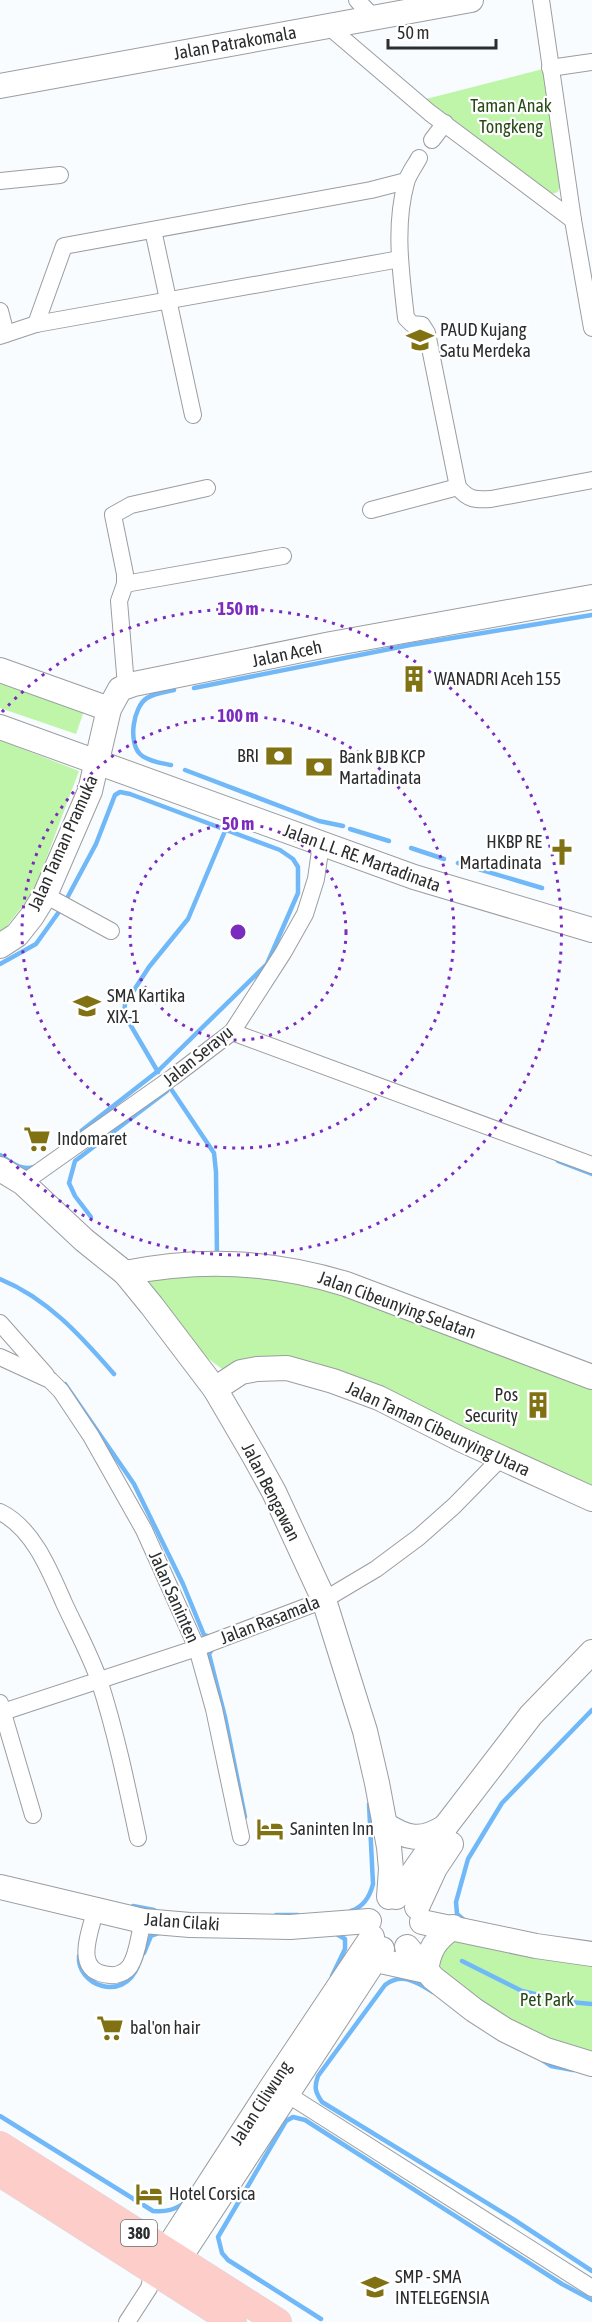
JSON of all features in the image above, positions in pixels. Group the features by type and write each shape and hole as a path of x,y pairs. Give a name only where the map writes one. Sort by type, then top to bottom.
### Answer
{"main road":[{"name":"380","path":"0,2145 233,2322"},
{"name":"380","path":"0,2173 163,2269 278,2322"}],"street":[{"path":"357,0 374,18"},
{"name":"Jalan Patrakomala","path":"0,86 471,0"},
{"path":"541,0 573,220 592,328"},
{"path":"328,26 445,123 573,220"},
{"path":"550,68 592,62"},
{"path":"432,140 445,123"},
{"path":"419,158 406,181 400,216 400,259 406,318 412,324 422,325 427,333 458,487 464,495 475,500 592,480"},
{"path":"0,181 60,175"},
{"path":"36,324 64,246 371,190 406,181"},
{"path":"153,230 193,416"},
{"path":"0,311 3,335 36,324 400,259"},
{"path":"371,510 458,487"},
{"path":"0,670 109,709 117,693 126,686 119,601 125,584 125,574 112,515 130,505 207,488"},
{"path":"125,584 283,556"},
{"name":"Jalan Aceh","path":"126,686 331,645 592,597"},
{"name":"Jalan Taman Pramuka","path":"0,946 16,935 32,916 57,902 98,764 101,737 109,709"},
{"name":"Jalan L.L. RE. Martadinata","path":"0,728 98,764 164,785 445,888 592,930"},
{"name":"Jalan Serayu","path":"23,1183 118,1117 232,1032 283,953 305,914 316,879 321,844"},
{"path":"57,902 111,931"},
{"path":"232,1032 592,1165"},
{"name":"Jalan Bengawan","path":"0,1169 23,1183 124,1274 152,1306 215,1389 274,1492 324,1600 365,1731 391,1869 406,1906"},
{"name":"Jalan Cibeunying Selatan","path":"124,1274 153,1268 226,1263 308,1272 346,1284 592,1377"},
{"name":"Jalan Saninten","path":"0,1323 73,1407 144,1530 197,1648 214,1709 241,1837"},
{"name":"Jalan Saninten","path":"0,1357 50,1380"},
{"name":"Jalan Taman Cibeunying Utara","path":"215,1389 241,1372 287,1368 333,1380 379,1398 501,1458 592,1499"},
{"name":"Jalan Rasamala","path":"1,1709 99,1681 197,1648 324,1600 376,1569 419,1536 454,1506 501,1458"},
{"path":"0,1512 8,1515 33,1542 51,1574 99,1681 125,1772 138,1838"},
{"path":"377,1946 419,1937 406,1906 445,1827 592,1652"},
{"path":"406,1906 435,1868 537,1719 592,1670"},
{"path":"1,1709 33,1815"},
{"path":"384,1824 405,1836 420,1838 432,1835 445,1827"},
{"name":"Jalan Cilaki","path":"0,1887 143,1921 290,1927 330,1924 426,1971"},
{"path":"377,1946 375,1906 406,1906 453,1927 536,1946 592,1954"},
{"path":"96,1911 86,1957 96,1971 112,1976 128,1969 132,1963 143,1921"},
{"path":"330,1924 350,1940 377,1946 426,1971 474,2010 505,2030 546,2050 592,2064"},
{"path":"426,1971 433,1945 453,1927"},
{"name":"Jalan Ciliwung","path":"163,2269 377,1946"},
{"path":"281,2090 592,2288"},
{"path":"128,2322 163,2269"}],"green space":[{"name":"Taman Anak Tongkeng","path":"543,69 560,184 558,192 552,194 426,99"},
{"path":"0,679 85,708 76,734 0,708"},
{"path":"0,740 79,771 34,891 0,935"},
{"path":"149,1273 306,1278 592,1384 592,1494 390,1397 222,1369 201,1353 142,1281"},
{"name":"Pet Park","path":"457,1935 592,1962 592,2063 507,2028 436,1965 443,1947"}],"waterway":[{"path":"194,688 410,645 592,615"},
{"path":"171,765 150,760 140,754 136,749 133,733 135,717 142,702 153,695 174,690"},
{"path":"185,770 319,821 343,826"},
{"path":"65,902 96,844 115,795 120,792 280,850 293,859 298,867 298,893 267,964 158,1071 67,1142"},
{"path":"350,829 389,841"},
{"path":"158,1072 124,1014 125,1004 149,967 188,919 225,831"},
{"path":"411,848 444,859"},
{"path":"458,863 542,888"},
{"path":"0,964 36,944 61,909"},
{"path":"169,1086 214,1153 217,1256"},
{"path":"91,1217 75,1196 69,1183 75,1161 167,1091"},
{"path":"0,1155 20,1167 34,1167"},
{"path":"558,1161 592,1174"},
{"path":"0,1279 48,1307 76,1332 114,1374"},
{"path":"65,1384 134,1484 183,1584 204,1635 210,1637"},
{"path":"213,1648 209,1654 225,1717 245,1817"},
{"path":"464,1920 457,1914 456,1902 468,1859 502,1803 592,1710"},
{"path":"351,1911 365,1900 373,1884 369,1804"},
{"path":"133,1906 154,1910"},
{"path":"276,1915 298,1915"},
{"path":"144,1953 151,1936 159,1933"},
{"path":"332,1976 345,1949 345,1939 335,1933"},
{"path":"79,1956 80,1966 85,1975 102,1986 112,1987 122,1984 131,1978 138,1966"},
{"path":"462,1961 522,1991 569,2002 592,2004"},
{"path":"433,1992 415,1982 403,1979 397,1979 385,1985 318,2076 316,2089 322,2102 513,2219 592,2271"},
{"path":"542,2060 551,2066 573,2070"},
{"path":"0,2116 153,2211 170,2210 186,2202"},
{"path":"321,2319 228,2260 222,2253 218,2237 286,2121 293,2117 305,2120 562,2284 592,2300"}],"place":[{"name":"PAUD Kujang Satu Merdeka","path":"420,340"},
{"name":"WANADRI Aceh 155","path":"414,679"},
{"name":"BRI","path":"279,756"},
{"name":"Bank BJB KCP Martadinata","path":"319,767"},
{"name":"HKBP RE Martadinata","path":"562,852"},
{"name":"SMA Kartika XIX-1","path":"87,1006"},
{"name":"Indomaret","path":"37,1139"},
{"name":"Pos Security","path":"538,1405"},
{"name":"Saninten Inn","path":"270,1829"},
{"name":"bal'on hair","path":"110,2028"},
{"name":"Hotel Corsica","path":"149,2194"},
{"name":"SMP - SMA INTELEGENSIA","path":"375,2287"}]}
